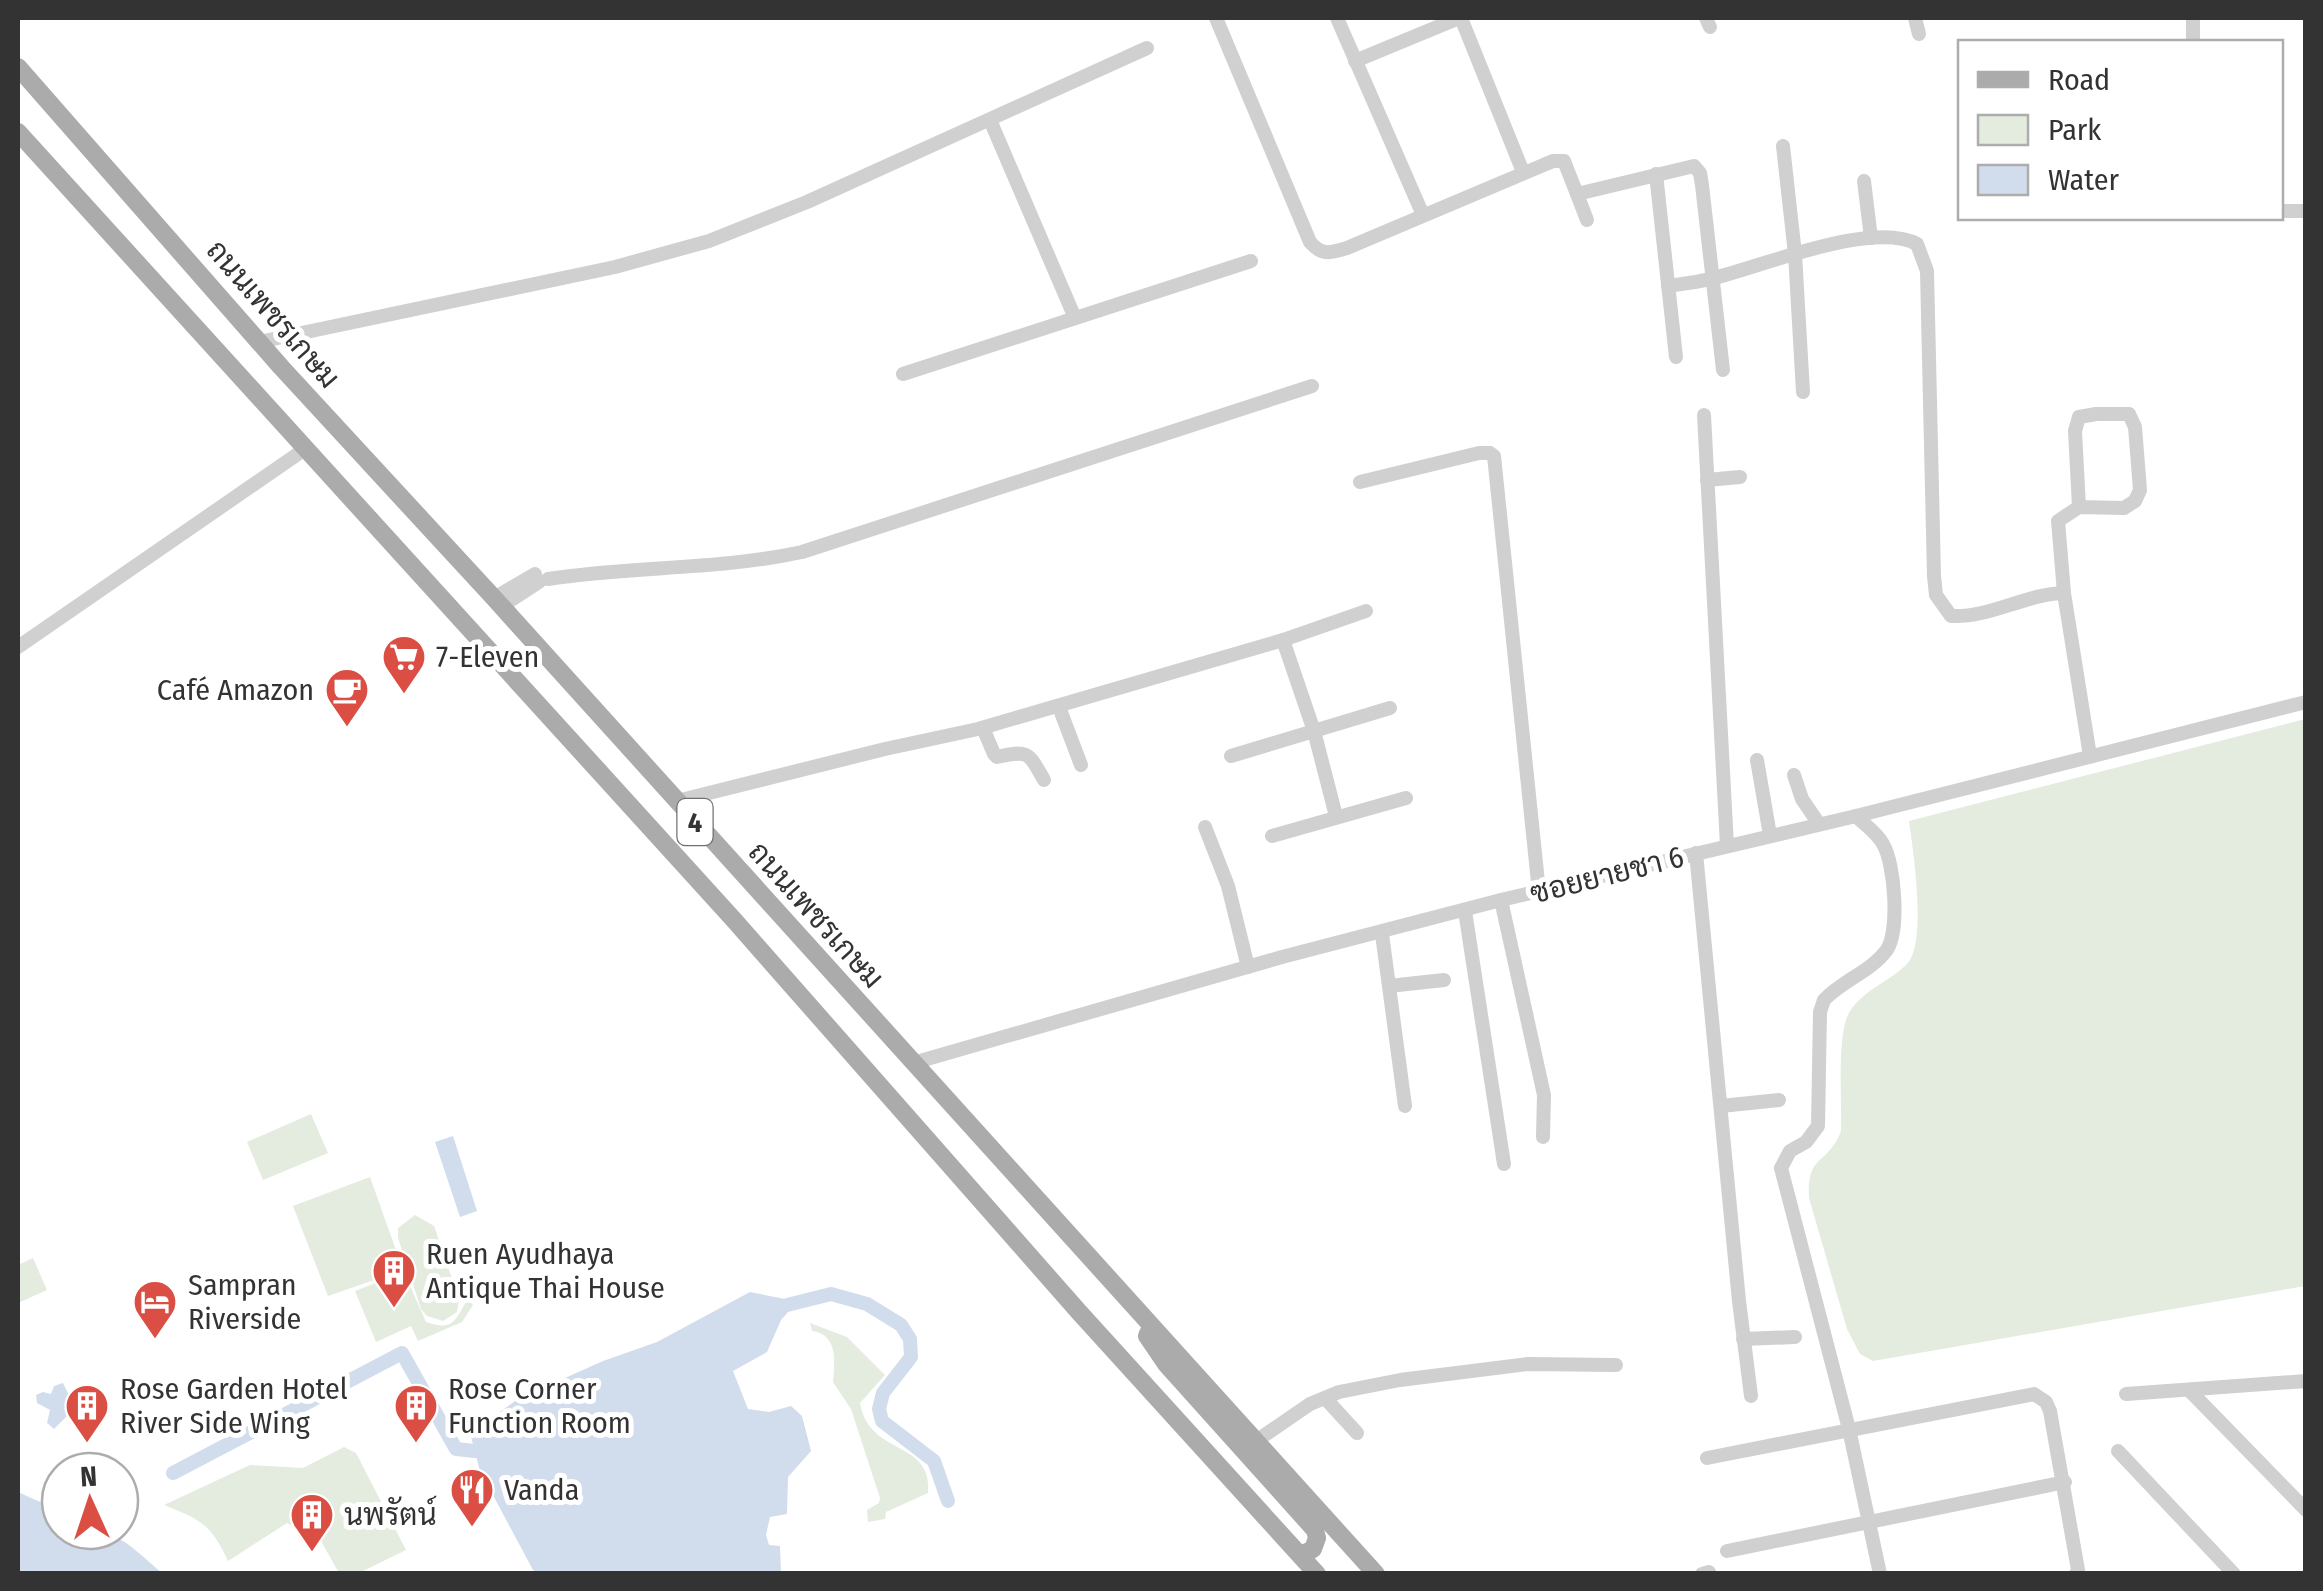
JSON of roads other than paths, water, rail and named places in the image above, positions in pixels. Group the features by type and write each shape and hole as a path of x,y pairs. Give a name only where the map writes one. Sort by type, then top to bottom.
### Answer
{"main road":[{"name":"ถนนเพชรเกษม","path":"18,67 258,342 1256,1441 1364,1570"},
{"name":"4","path":"19,136 734,920 1079,1312 1318,1574"},
{"path":"1151,1327 1147,1336 1166,1364 1315,1530 1317,1538 1312,1549 1301,1555"}],"street":[{"path":"1216,18 1317,251 1328,254 1347,248 1553,161 1564,161 1587,220"},
{"path":"1337,18 1424,214"},
{"path":"1355,61 1460,18 1524,172"},
{"path":"1916,18 1918,34"},
{"path":"258,342 615,267 709,242 1147,48"},
{"path":"990,120 1076,318"},
{"path":"1783,146 1795,254 1803,392"},
{"path":"1577,194 1687,165 1700,173 1723,370"},
{"path":"1656,174 1676,357"},
{"path":"1864,181 1872,238"},
{"path":"1668,286 1872,238 1906,238 1917,244 1927,271 1936,594 1951,616 1968,617 2039,596 2064,593"},
{"path":"903,374 1251,262"},
{"path":"498,602 542,576 728,564 802,552 1312,386"},
{"path":"2079,507 2075,432 2079,417 2129,414 2140,490 2136,501 2124,508 2079,507 2058,521 2064,593 2090,756"},
{"path":"1704,415 1727,846"},
{"path":"18,647 305,449"},
{"path":"1360,482 1479,453 1490,452 1494,456 1539,892"},
{"path":"1707,480 1740,477"},
{"path":"676,802 1059,707 1366,611"},
{"path":"1282,640 1314,731 1336,816"},
{"name":"ซอยยายชา 6","path":"913,1063 1248,967 1501,900 1856,816 2306,702"},
{"path":"1059,707 1081,764"},
{"path":"1231,756 1390,708"},
{"path":"983,728 997,757 1024,752 1030,755 1044,780"},
{"path":"1757,760 1770,835"},
{"path":"1794,775 1802,798 1819,824"},
{"path":"1272,836 1406,798"},
{"path":"1856,816 1882,841 1888,855 1894,916 1892,939 1878,959 1824,1000 1820,1012 1818,1126 1806,1142 1790,1152 1781,1168 1848,1429 1880,1574"},
{"path":"1205,827 1228,886 1248,967"},
{"path":"1696,853 1752,1396"},
{"path":"1501,900 1544,1095 1543,1137"},
{"path":"1465,911 1504,1164"},
{"path":"1382,934 1405,1106"},
{"path":"1389,986 1444,980"},
{"path":"1721,1106 1779,1100"},
{"path":"1744,1339 1795,1336"},
{"path":"1256,1441 1310,1404 1400,1380 1528,1364 1616,1365"},
{"path":"2126,1394 2306,1382"},
{"path":"2190,1390 2306,1510"},
{"path":"1707,1458 2034,1394 2046,1402 2050,1411 2065,1482 2076,1574"},
{"path":"1325,1398 1357,1433"},
{"path":"2118,1451 2234,1574"},
{"path":"1728,1551 2065,1482"}],"water":[{"path":"453,1136 477,1211 460,1217 435,1142"},
{"path":"750,1292 785,1299 789,1311 767,1352 733,1371 748,1409 769,1412 791,1406 802,1416 811,1451 788,1477 787,1514 770,1517 766,1535 769,1545 780,1546 781,1573 540,1574 533,1570 480,1471 470,1433 518,1399 657,1342"},
{"path":"63,1383 75,1408 54,1429 47,1423 50,1410 37,1403 36,1395 51,1394 54,1386"},
{"path":"18,1492 40,1502 40,1551 137,1551 162,1573 18,1573"}],"waterway":[{"path":"787,1305 831,1294 867,1304 901,1325 910,1339 911,1357 883,1393 879,1409 882,1421 934,1461 948,1501"},
{"path":"173,1473 402,1353 456,1449 475,1451"}],"place":[{"name":"7-Eleven","path":"404,695"},
{"name":"Café Amazon","path":"347,728"},
{"name":"Ruen Ayudhaya Antique Thai House","path":"394,1309"},
{"name":"Sampran Riverside","path":"155,1340"},
{"name":"Rose Garden Hotel River Side Wing","path":"87,1444"},
{"name":"Rose Corner Function Room","path":"416,1444"},
{"name":"Vanda","path":"472,1528"},
{"name":"นพรัตน์","path":"312,1553"}]}
